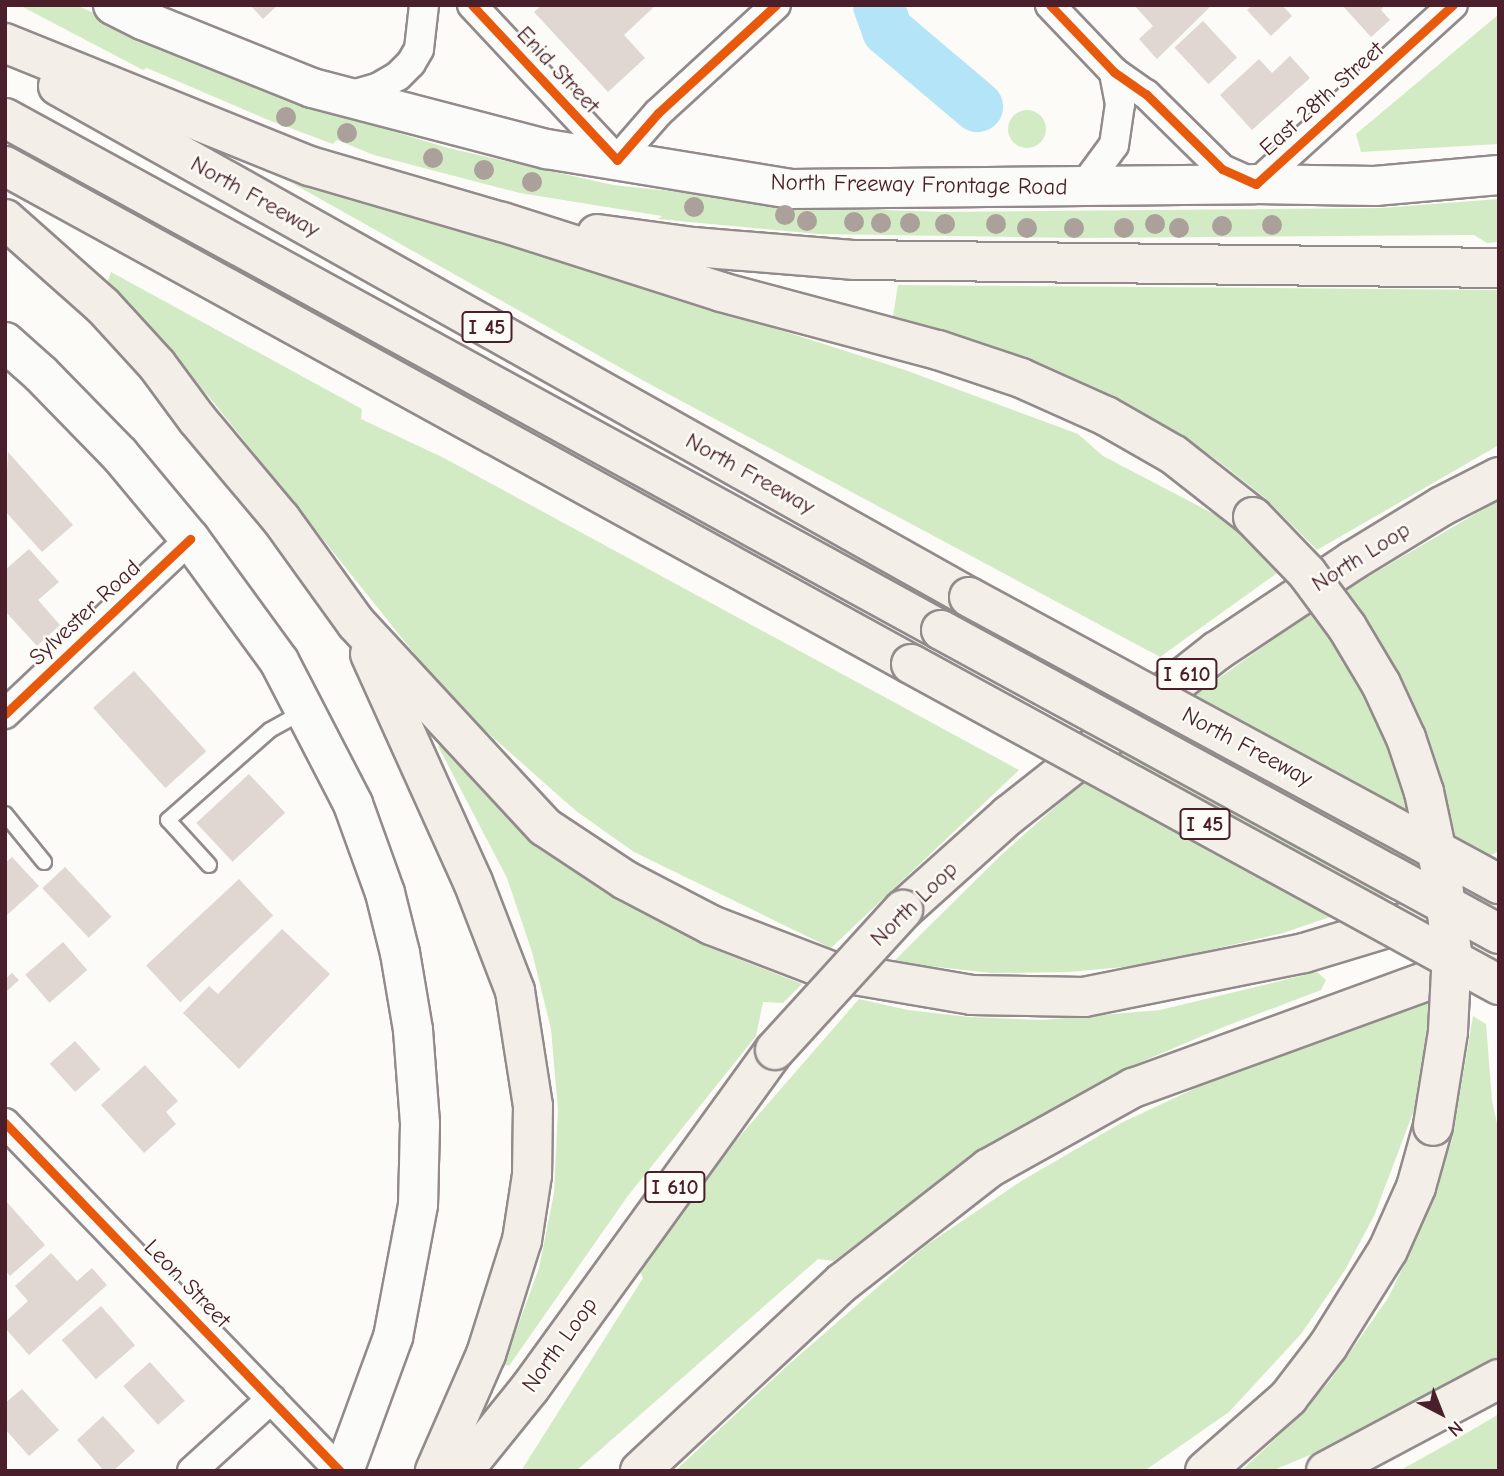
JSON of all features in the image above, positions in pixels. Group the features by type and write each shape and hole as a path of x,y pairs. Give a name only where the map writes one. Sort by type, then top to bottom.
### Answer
{"highway":[{"path":"5,43 310,166 502,222 721,292 938,350 1021,378 1106,416 1174,455 1253,517 1307,573 1347,627 1381,684 1406,738 1424,792 1442,877 1452,953 1448,1032 1433,1126 1416,1187 1388,1250 1328,1346 1288,1398 1205,1471"},
{"name":"North Freeway","path":"5,57 969,597 1499,884"},
{"name":"North Freeway","path":"5,118 1499,934"},
{"name":"I 45","path":"5,166 1499,985"},
{"path":"5,219 103,306 157,365 197,419 281,519 356,623 545,827 625,880 711,925 831,971 972,995 1084,997 1304,953 1499,894"},
{"path":"502,222 693,247 855,260 1499,268"},
{"path":"1424,267 1499,257"},
{"name":"North Loop","path":"463,1471 530,1388 775,1050 903,910 1009,816 1217,651 1364,554 1442,506 1499,477"},
{"path":"356,623 473,882 515,991 533,1106 532,1175 522,1240 486,1354 435,1471"},
{"path":"640,1471 843,1282 989,1168 1133,1088 1499,955"},
{"path":"1326,1471 1499,1379"}],"main road":[{"name":"North Freeway Frontage Road","path":"113,5 143,20 300,84 345,97 547,149 791,189 1256,184 1375,186 1499,175"},
{"path":"5,342 120,455 190,538 279,661 307,710 353,804 385,893 400,953 413,1030 420,1124 418,1205 393,1337 342,1471"}],"street":[{"path":"345,97 377,88 398,76 411,64 419,49 424,5"},
{"name":"Enid Street","path":"472,5 617,160"},
{"path":"1050,5 1114,72 1146,94 1222,169 1256,184"},
{"name":"East 28th Street","path":"1256,184 1453,5"},
{"path":"617,160 658,113 775,6"},
{"path":"1083,187 1114,145 1121,104 1114,72"},
{"name":"Sylvester Road","path":"5,714 190,538"},
{"name":"Leon Street","path":"5,1123 342,1471"},
{"path":"191,1471 271,1399"}],"lane":[{"path":"209,865 168,820 270,730 307,710"},
{"path":"5,814 44,862"}],"green space":[{"path":"19,5 76,5 262,87 359,121 448,148 613,185 828,208 943,212 1381,208 1499,199 1499,242 1487,243 1474,235 1078,238 818,234 658,219 662,216 520,193 374,155 337,140 333,144 266,119 147,68 143,70"},
{"path":"1499,14 1499,144 1361,152 1356,134"},
{"path":"1027,110 1041,115 1046,129 1041,143 1027,148 1013,143 1008,129 1013,115"},
{"path":"276,174 561,260 905,370 1078,434 1103,456 1235,525 1280,571 1160,657 644,381"},
{"path":"111,272 362,409 361,419 444,458 1019,770 831,948 634,852 576,811 453,702 210,398 107,283"},
{"path":"898,285 1499,290 1499,445 1317,550 1264,497 1213,457 1158,422 1102,392 1040,365 893,316"},
{"path":"1499,500 1499,851 1457,874 1283,933 1146,965 1069,972 991,973 893,962 1000,856 1127,743 1332,598"},
{"path":"444,744 536,835 642,913 713,949 802,984 783,1003 763,1002 756,1036 627,1197 509,1366 504,1364 539,1268 554,1193 558,1110 551,1029 532,952 507,878 438,746"},
{"path":"1317,972 1326,980 1321,990 1127,1068 1076,1095 968,1159 834,1261 818,1259 576,1471 521,1471 643,1278 639,1269 732,1145 859,999 908,1010 969,1017 1043,1020 1160,1010"},
{"path":"1431,1001 1422,1089 1374,1216 1345,1270 1301,1334 1229,1412 1144,1471 675,1471 788,1365 925,1246 1023,1180 1121,1123 1198,1087"},
{"path":"1473,1016 1486,1024 1492,1100 1499,1133 1499,1356 1452,1386 1362,1433 1274,1470 1241,1471 1288,1427 1329,1382 1388,1298 1408,1257 1452,1141"},
{"path":"1499,1414 1499,1471 1399,1471 1458,1438"}],"building":[{"path":"250,5 278,5 263,19"},
{"path":"542,5 656,5 624,35 645,58 608,92 534,12"},
{"path":"1134,5 1212,5 1157,59 1139,39 1153,26"},
{"path":"1253,5 1282,5 1292,16 1271,36 1247,10"},
{"path":"1342,5 1385,5 1381,10 1390,20 1371,37"},
{"path":"1203,21 1237,58 1209,84 1174,48"},
{"path":"1290,56 1310,78 1252,130 1220,95 1259,59 1272,73"},
{"path":"8,452 73,525 42,552 5,511"},
{"path":"29,549 59,582 38,600 60,625 37,646 5,611 5,570"},
{"path":"134,671 206,751 165,788 93,708"},
{"path":"249,774 285,813 232,862 196,823"},
{"path":"12,857 39,886 5,917 5,863"},
{"path":"65,867 111,917 89,938 42,888"},
{"path":"239,879 273,916 180,1002 146,966"},
{"path":"282,929 330,974 239,1069 183,1013 209,986 218,994"},
{"path":"63,942 87,970 50,1003 25,975"},
{"path":"12,973 19,980 5,993 5,979"},
{"path":"75,1041 100,1069 75,1092 50,1064"},
{"path":"145,1065 178,1101 166,1112 176,1124 144,1153 101,1105"},
{"path":"5,1200 45,1245 10,1276 5,1270"},
{"path":"51,1253 77,1281 92,1268 107,1285 29,1355 5,1328 5,1322 28,1301 15,1286"},
{"path":"101,1306 135,1345 96,1379 62,1340"},
{"path":"150,1362 185,1401 158,1425 123,1386"},
{"path":"22,1389 59,1430 29,1456 5,1429 5,1403"},
{"path":"103,1416 135,1451 113,1471 104,1471 77,1440"}],"waterway":[{"path":"878,5 887,30 977,106"}],"cycle path":[{"path":"472,5 617,160 658,113 776,5"},
{"path":"1050,5 1114,72 1146,94 1222,169 1256,184 1453,5"},
{"path":"5,714 190,539"},
{"path":"5,1123 340,1471"}]}
